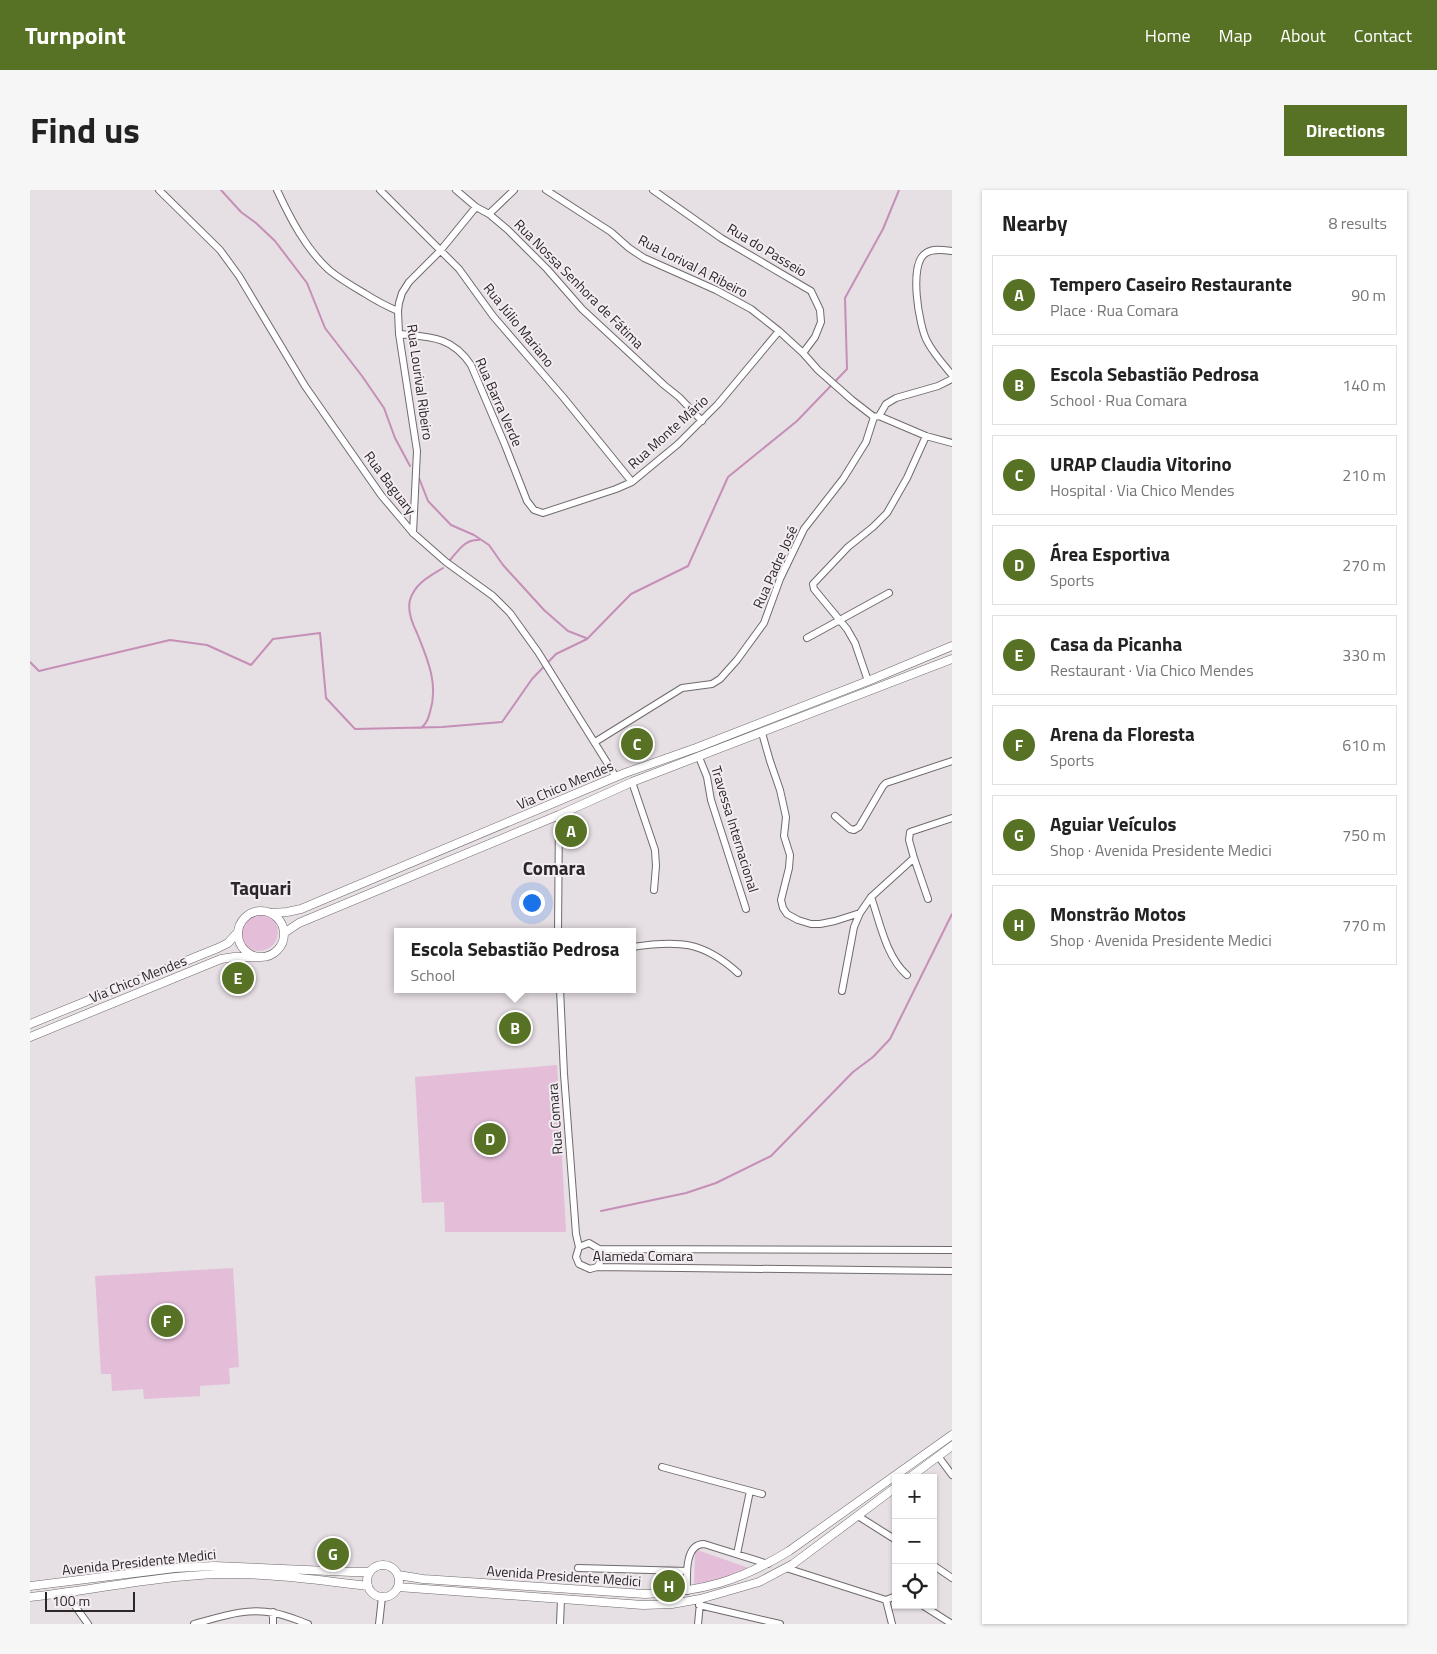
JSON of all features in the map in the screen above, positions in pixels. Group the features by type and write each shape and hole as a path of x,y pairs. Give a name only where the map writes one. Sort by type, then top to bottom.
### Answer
{"main road":[{"name":"Via Chico Mendes","path":"272,913 301,909 616,777 868,681 952,646"},
{"name":"Via Chico Mendes","path":"284,933 298,922 559,815 632,782 952,659"},
{"path":"262,910 272,913 283,926 284,939 278,950 266,957 251,956 244,951 240,944 237,933 239,923 253,911 262,910"},
{"name":"Via Chico Mendes","path":"30,1024 218,948 228,943 237,933"},
{"name":"Via Chico Mendes","path":"30,1037 221,959 259,957"},
{"name":"Avenida Presidente Medici","path":"398,1574 422,1579 645,1594 687,1591 724,1582 768,1564 789,1551 952,1434"},
{"path":"914,1474 952,1446"},
{"name":"Avenida Presidente Medici","path":"398,1587 644,1605 700,1602 759,1582 786,1568 892,1490"},
{"name":"Avenida Presidente Medici","path":"30,1586 175,1568 214,1566 370,1572"},
{"path":"378,1566 392,1567 398,1574 398,1587 392,1595 382,1597 374,1594 368,1586 367,1579 370,1572 378,1566"},
{"name":"Avenida Presidente Medici","path":"30,1596 162,1579 220,1574 253,1575 368,1586"}],"street":[{"name":"Rua Baguary","path":"158,190 167,193 220,250 239,276 305,386 381,495 413,533 446,562 493,596 510,612 538,652 616,777"},
{"path":"277,190 308,247 328,269 339,278 377,301 398,311"},
{"name":"Rua Júlio Mariano","path":"380,190 459,269 493,316 563,397 632,482"},
{"name":"Rua Nossa Senhora de Fátima","path":"456,190 508,230 547,269 590,317 664,385 680,397 702,421"},
{"path":"489,214 514,190"},
{"name":"Rua Lorival A Ribeiro","path":"546,190 611,232 644,258 716,290 742,304 779,331"},
{"name":"Rua do Passeio","path":"653,190 721,238 811,291 820,310 821,322 815,337 802,353"},
{"name":"Rua Lourival Ribeiro","path":"413,533 417,451 399,334 398,311 405,287 440,251 476,206"},
{"path":"952,251 928,251 922,255 918,265 917,281 923,332 952,377"},
{"path":"779,331 818,370 852,400 877,417 926,436 952,443"},
{"name":"Rua Monte Mário","path":"525,497 531,507 537,512 543,513 632,482 672,450 702,421 736,385 779,331"},
{"name":"Rua Barra Verde","path":"399,334 438,339 452,344 466,357 505,445 525,497"},
{"name":"Rua Padre José","path":"594,742 682,688 712,684 720,679 737,660 764,623 780,579 804,529 847,473 886,404 896,398 938,386 952,377"},
{"path":"868,681 855,643 814,589 813,584 848,547 887,513 907,478 926,436"},
{"path":"807,638 889,593"},
{"path":"762,733 780,790 786,817 784,836 789,849 789,868 782,894 783,908 787,914 811,924 834,921 860,913"},
{"name":"Travessa Internacional","path":"699,756 746,909"},
{"path":"835,816 850,829 854,830 859,826 883,786 952,761"},
{"path":"632,782 655,850 654,890"},
{"path":"558,928 559,815"},
{"path":"928,899 909,840 910,832 952,818"},
{"path":"842,991 854,927 860,913 871,897 914,858"},
{"path":"871,897 889,947 900,967 907,975"},
{"path":"636,947 674,942 692,946 716,955 738,974"},
{"name":"Rua Comara","path":"560,993 564,1074 576,1234 579,1247"},
{"name":"Alameda Comara","path":"952,1250 599,1248 589,1243 579,1247 576,1257 579,1264 590,1269 597,1267 952,1270"},
{"path":"597,1267 602,1256 599,1248"},
{"path":"938,1456 952,1475"},
{"path":"662,1468 762,1494"},
{"path":"737,1554 750,1491"},
{"path":"858,1516 892,1537"},
{"path":"687,1591 690,1552 698,1545 704,1544 768,1564"},
{"path":"578,1568 687,1572"},
{"path":"786,1568 886,1600 892,1598"},
{"path":"937,1568 952,1578"},
{"path":"65,1592 88,1624"},
{"path":"379,1624 382,1597"},
{"path":"560,1624 561,1599"},
{"path":"886,1600 892,1624"},
{"path":"698,1624 700,1602 780,1624"},
{"path":"928,1609 952,1624"},
{"path":"194,1624 255,1611 274,1612 308,1624"},
{"path":"273,1624 274,1612"}],"shaded area":[{"path":"259,913 272,919 278,932 272,945 259,951 246,945 240,932 246,919"},
{"path":"557,1065 566,1232 445,1232 444,1202 422,1203 415,1077"},
{"path":"233,1268 239,1367 229,1368 230,1384 200,1386 200,1396 144,1399 143,1389 112,1391 111,1374 101,1374 95,1276"},
{"path":"697,1550 749,1568 740,1574 694,1587 695,1554"}],"waterway":[{"path":"221,190 241,212 275,241 307,283 325,328 384,408 395,438 410,466"},
{"path":"30,662 39,671 170,640 207,645 251,665 273,639 320,633 326,698 355,729 442,727 502,722 532,679 556,654 587,639 631,594 688,566 728,477 797,421 847,369 845,298 883,229 899,190"},
{"path":"419,478 428,501 451,525 474,535 489,545 503,565 544,610 568,631 586,638"},
{"path":"450,560 466,543 479,540"},
{"path":"421,728 427,721 430,712 433,691 431,671 411,617 409,604 415,589 428,577 443,568"},
{"path":"601,1211 686,1193 716,1183 771,1156 853,1072 873,1057 890,1039 952,914"}],"place":[{"name":"URAP Claudia Vitorino","path":"637,744"},
{"name":"Tempero Caseiro Restaurante","path":"571,831"},
{"name":"Casa da Picanha","path":"238,978"},
{"name":"Escola Sebastião Pedrosa","path":"515,1028"},
{"name":"Área Esportiva","path":"490,1139"},
{"name":"Arena da Floresta","path":"167,1321"},
{"name":"Aguiar Veículos","path":"333,1554"},
{"name":"Monstrão Motos","path":"669,1586"}],"district":[{"name":"Comara","path":"554,868"},
{"name":"Taquari","path":"261,888"}]}
